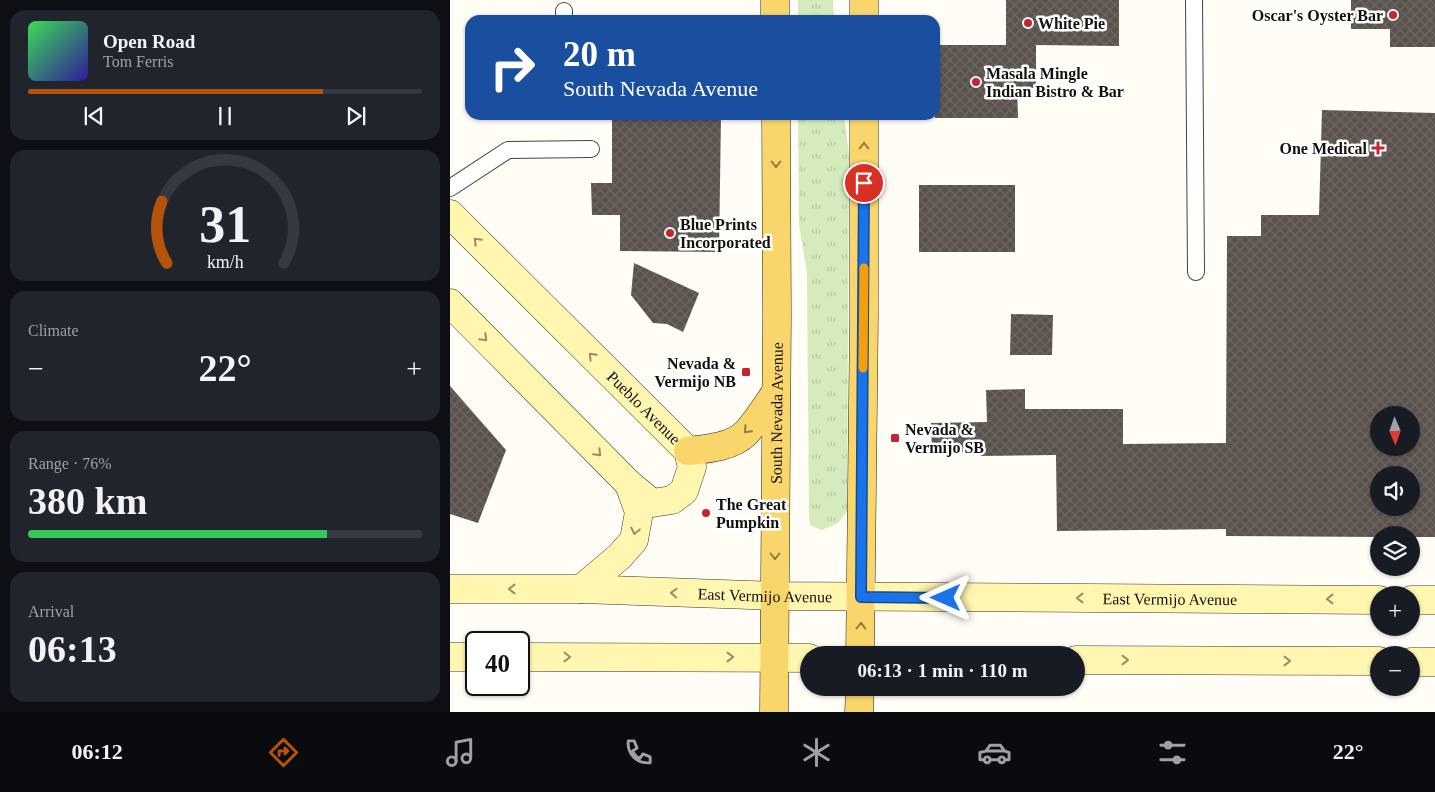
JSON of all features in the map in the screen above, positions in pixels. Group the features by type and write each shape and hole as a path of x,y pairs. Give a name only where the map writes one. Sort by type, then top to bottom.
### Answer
{"main road":[{"path":"775,0 775,15"},
{"path":"864,0 864,15"},
{"name":"South Nevada Avenue","path":"774,712 776,120"},
{"path":"860,646 864,120"},
{"path":"688,451 716,447 734,441 745,434 776,392"},
{"path":"859,712 860,696"}],"street":[{"name":"Pueblo Avenue","path":"450,214 688,451 692,467 684,491 672,500 652,502 629,484 450,303"},
{"path":"581,590 620,556 634,540 639,512 629,484"},
{"name":"East Vermijo Avenue","path":"450,589 581,590 775,596 1370,600"},
{"path":"1420,600 1435,600"},
{"path":"450,657 465,657"},
{"path":"530,657 800,658"},
{"path":"1085,660 1370,661"},
{"path":"1420,662 1435,662"}],"lane":[{"path":"1194,0 1196,272"},
{"path":"450,188 508,150 592,149"}],"green space":[{"path":"798,0 833,0 834,15 798,15"},
{"path":"798,120 845,120 849,154 847,512 838,523 822,530 810,525 809,513 807,274 799,224"}],"building":[{"path":"1006,0 1119,0 1119,46 1036,45 1036,88 1017,88 1018,118 940,118 940,45 1006,45"},
{"name":"Oscar's Oyster Bar","path":"1351,0 1435,0 1435,47 1390,47 1390,29 1351,29"},
{"path":"1322,110 1435,113 1435,537 1420,537 1420,526 1370,526 1370,537 1226,536 1226,529 1057,531 1056,455 981,456 981,452 932,452 931,423 987,422 986,390 1025,389 1025,409 1123,409 1123,444 1226,443 1227,236 1261,236 1261,215 1319,215"},
{"path":"612,120 721,120 719,252 620,251 620,215 592,215 591,183 612,183"},
{"path":"919,185 1015,185 1015,252 919,252"},
{"path":"634,263 699,293 683,332 667,324 653,323 631,295"},
{"path":"1011,314 1053,315 1052,355 1010,355"},
{"path":"450,386 506,450 478,523 450,514"}],"slow traffic":[{"path":"863,368 864,268"}],"place":[{"name":"Oscar's Oyster Bar","path":"1393,15"},
{"name":"White Pie","path":"1028,23"},
{"name":"Masala Mingle Indian Bistro & Bar","path":"976,82"},
{"name":"One Medical","path":"1378,148"},
{"name":"Blue Prints Incorporated","path":"670,233"},
{"name":"Nevada & Vermijo NB","path":"746,372"},
{"name":"Nevada & Vermijo SB","path":"895,438"},
{"name":"The Great Pumpkin","path":"706,513"}],"route":[{"path":"864,183 861,597 946,598"}]}
